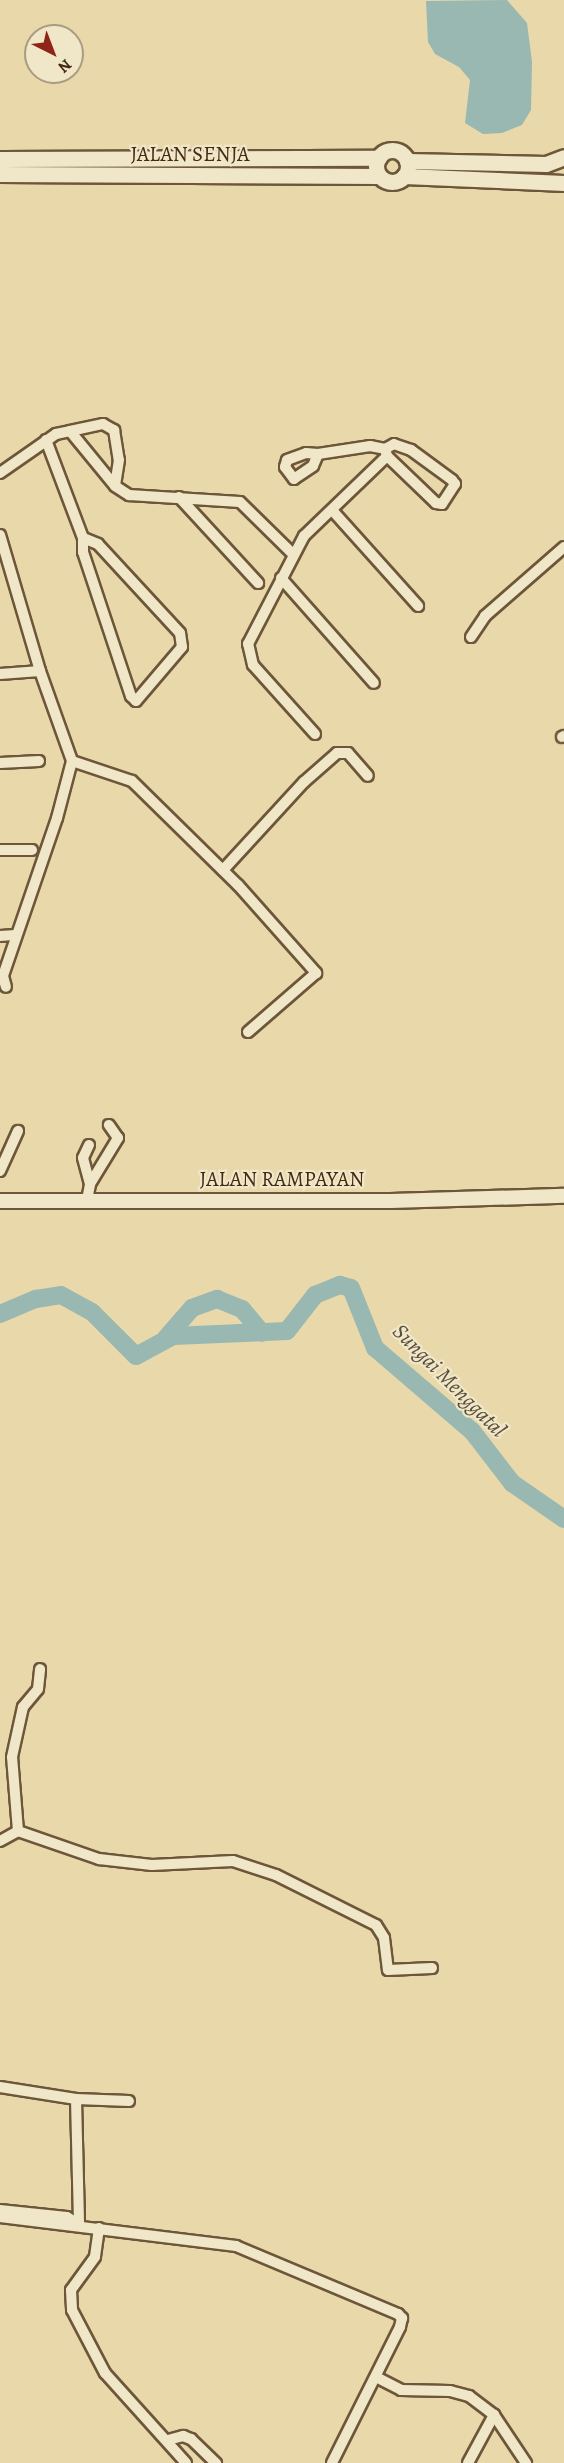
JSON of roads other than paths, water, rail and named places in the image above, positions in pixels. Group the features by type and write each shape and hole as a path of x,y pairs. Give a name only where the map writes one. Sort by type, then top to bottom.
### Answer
{"main road":[{"name":"JALAN SENJA","path":"0,159 379,158 394,151 407,160 546,164 564,157"},
{"path":"379,158 379,176"},
{"path":"404,176 407,160"},
{"name":"JALAN SENJA","path":"0,174 379,176 389,182 404,176 564,183"}],"street":[{"path":"0,473 46,440 70,431 104,424 114,430 119,460 115,486"},
{"path":"70,431 115,486 142,497 179,497 240,502 293,554"},
{"path":"46,440 83,538 83,552 131,696 136,701 182,647 180,633 95,541 83,538"},
{"path":"315,734 249,658 248,644 293,554 304,536 332,510 386,452 394,444 411,450 449,477 455,484 442,504 436,503 386,452 370,446 318,454"},
{"path":"179,497 258,583"},
{"path":"332,510 418,606"},
{"path":"0,535 40,671 72,761 57,818 3,976 6,987"},
{"path":"471,637 485,616 564,547"},
{"path":"281,578 374,683"},
{"path":"0,674 40,671"},
{"path":"222,870 304,782 337,753 348,753 368,776"},
{"path":"0,763 39,761"},
{"path":"72,761 132,781 222,870 316,973 248,1032"},
{"path":"0,850 32,850"},
{"path":"0,936 16,936"},
{"path":"87,1200 90,1184 118,1140 117,1132 109,1125"},
{"path":"0,1171 18,1131"},
{"path":"89,1145 83,1158 90,1184"},
{"name":"JALAN RAMPAYAN","path":"0,1201 391,1201 564,1196"},
{"path":"18,1831 12,1757 23,1707 38,1689 40,1669"},
{"path":"0,1841 18,1831 99,1859 152,1865 233,1861 346,1907 376,1925 384,1938 388,1970 432,1968"},
{"path":"0,2087 76,2099 129,2101"},
{"path":"76,2099 79,2224"},
{"path":"0,2210 67,2217 79,2224"},
{"path":"0,2217 62,2226 79,2224 236,2247 398,2314 402,2318 400,2327 332,2463"},
{"path":"99,2228 95,2257 71,2290 70,2301 105,2373 168,2440 186,2463"},
{"path":"376,2377 401,2390 450,2391 469,2396 494,2415 526,2463"},
{"path":"468,2463 494,2415"},
{"path":"168,2440 183,2436 191,2439 216,2463"}],"water":[{"path":"507,0 527,23 532,62 531,110 522,125 502,133 483,134 465,123 470,80 459,67 435,54 428,42 426,1"}],"waterway":[{"name":"Sungai Menggatal","path":"0,1314 36,1299 61,1295 92,1312 136,1356 173,1336 287,1331 315,1295 340,1285 351,1288 375,1348 472,1431 512,1483 564,1519"},
{"path":"166,1338 192,1308 217,1299 242,1309 262,1333"}]}
